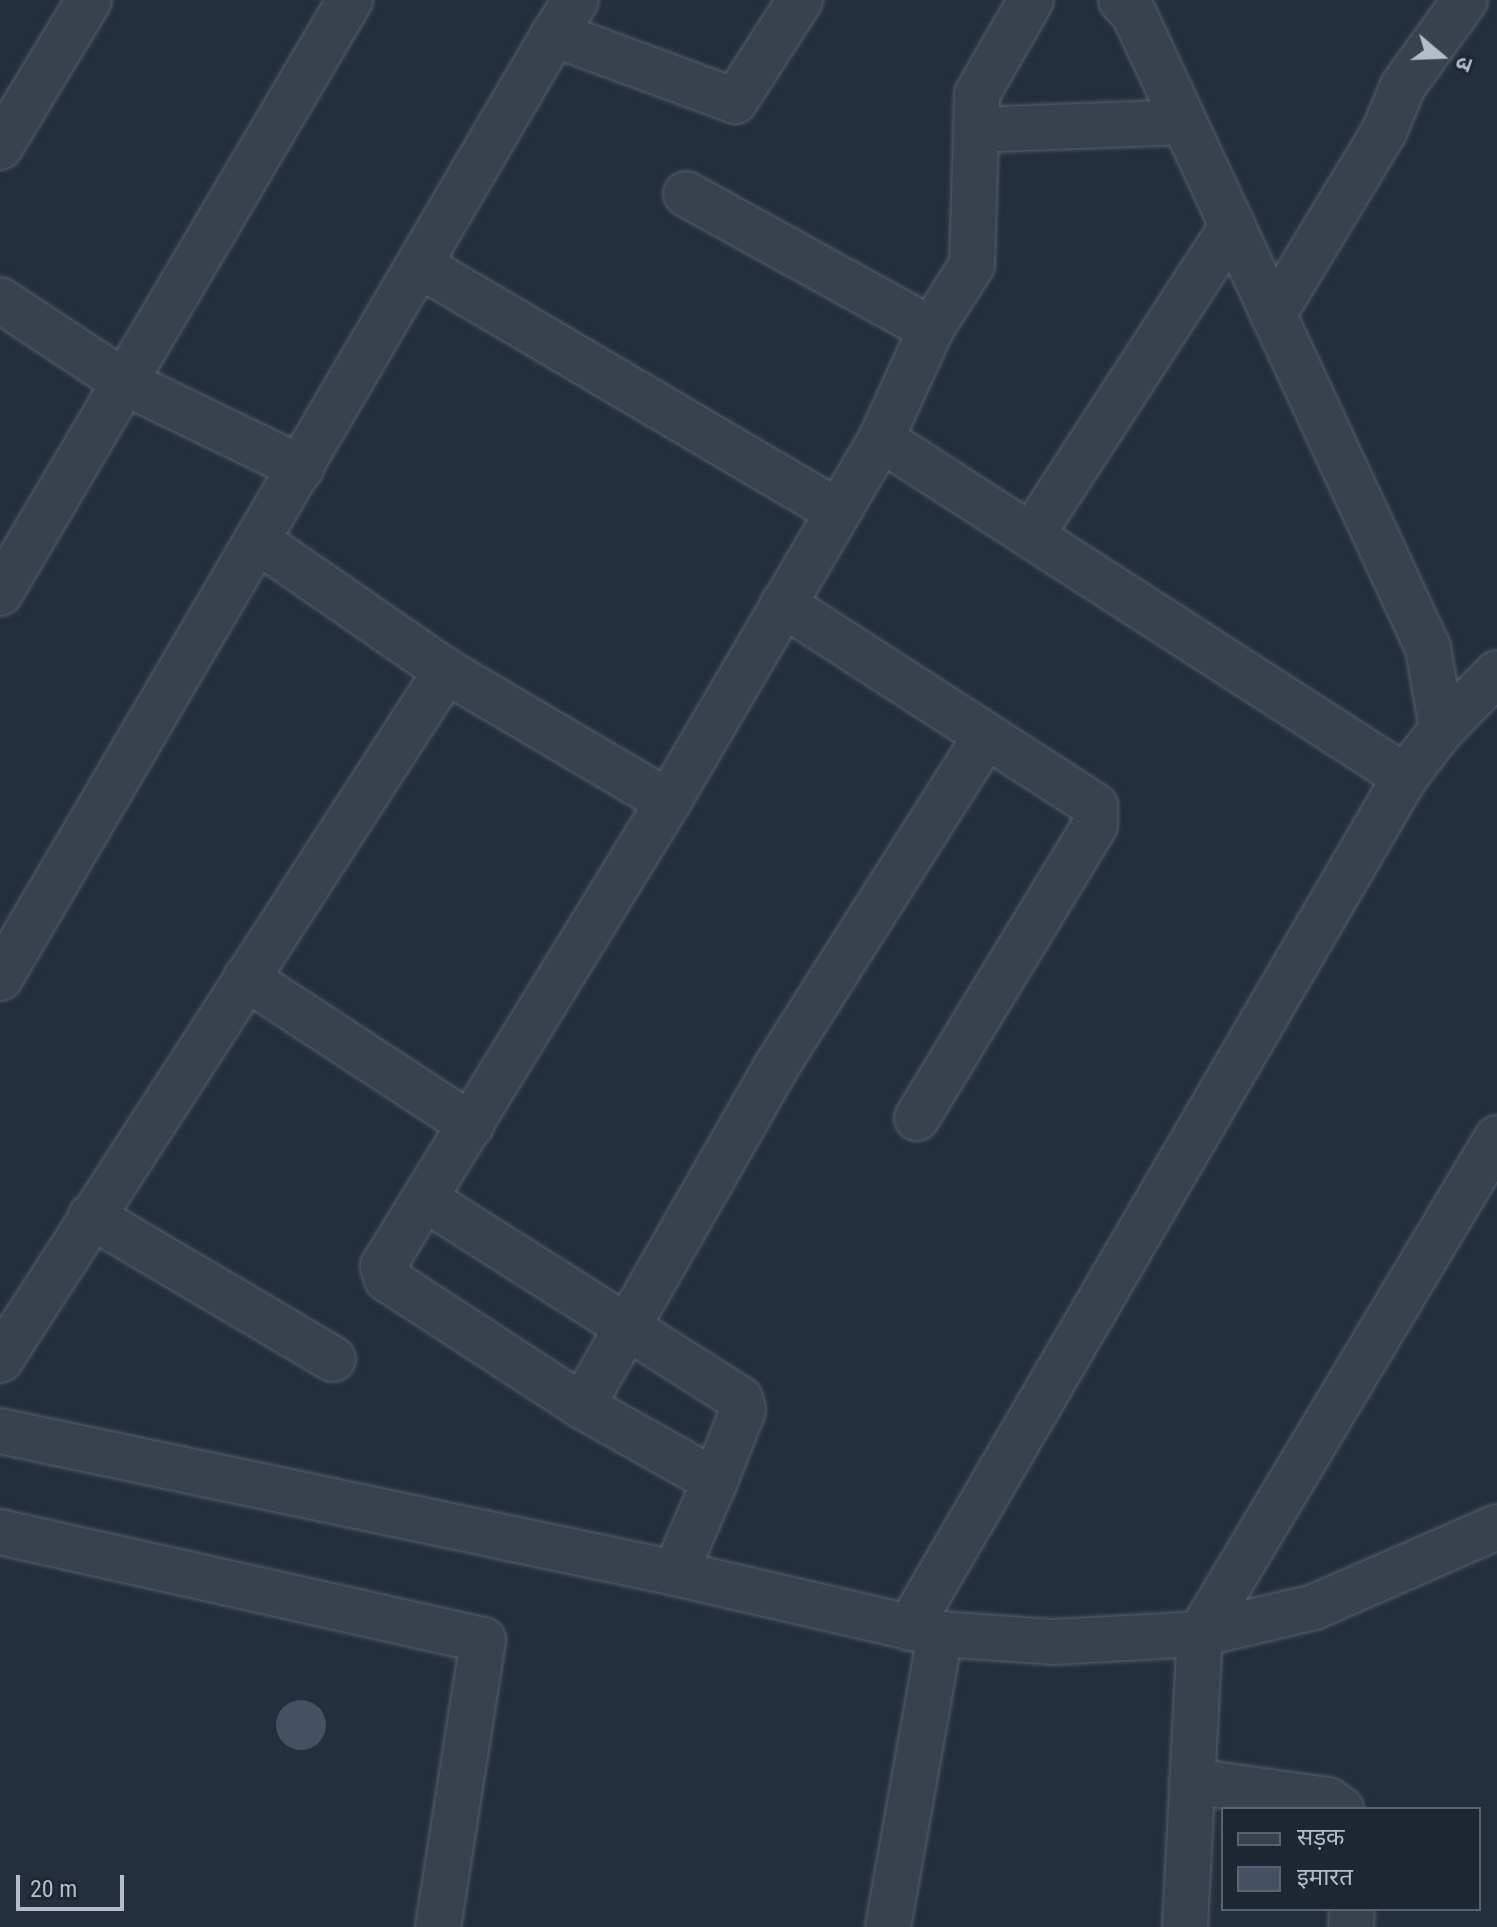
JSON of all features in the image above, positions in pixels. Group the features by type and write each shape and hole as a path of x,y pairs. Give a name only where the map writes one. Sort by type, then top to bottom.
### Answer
{"street":[{"path":"0,147 89,0"},
{"path":"0,593 350,0"},
{"path":"0,978 565,17 735,101 800,0"},
{"path":"715,1481 582,1406 387,1279 386,1260 668,802 881,439 931,329 972,265 977,94 1031,0"},
{"path":"1121,0 1134,14 1428,648 1442,729"},
{"path":"1273,315 1384,132 1403,86 1465,0"},
{"path":"976,130 1184,122"},
{"path":"686,194 931,329"},
{"path":"1033,533 1232,226"},
{"path":"419,265 836,511"},
{"path":"0,300 124,382 301,468"},
{"path":"881,439 1033,533 1405,777"},
{"path":"258,541 446,671 668,802"},
{"path":"783,604 985,738 1089,798 1097,817 917,1118"},
{"path":"0,1360 446,671"},
{"path":"888,1927 924,1631 1405,777 1442,729 1497,673"},
{"path":"582,1406 776,1067 985,738"},
{"path":"246,978 471,1125"},
{"path":"1185,1927 1200,1634 1497,1138"},
{"path":"425,1199 743,1403 715,1481 675,1573"},
{"path":"91,1216 333,1359"},
{"path":"0,1431 675,1573 924,1631 1053,1642 1200,1634 1314,1607 1497,1527"},
{"path":"0,1532 483,1640 438,1927"},
{"path":"1192,1781 1328,1800 1338,1807"}],"building":[{"path":"301,1700 319,1707 326,1725 319,1743 301,1750 283,1743 276,1725 283,1707"}]}
